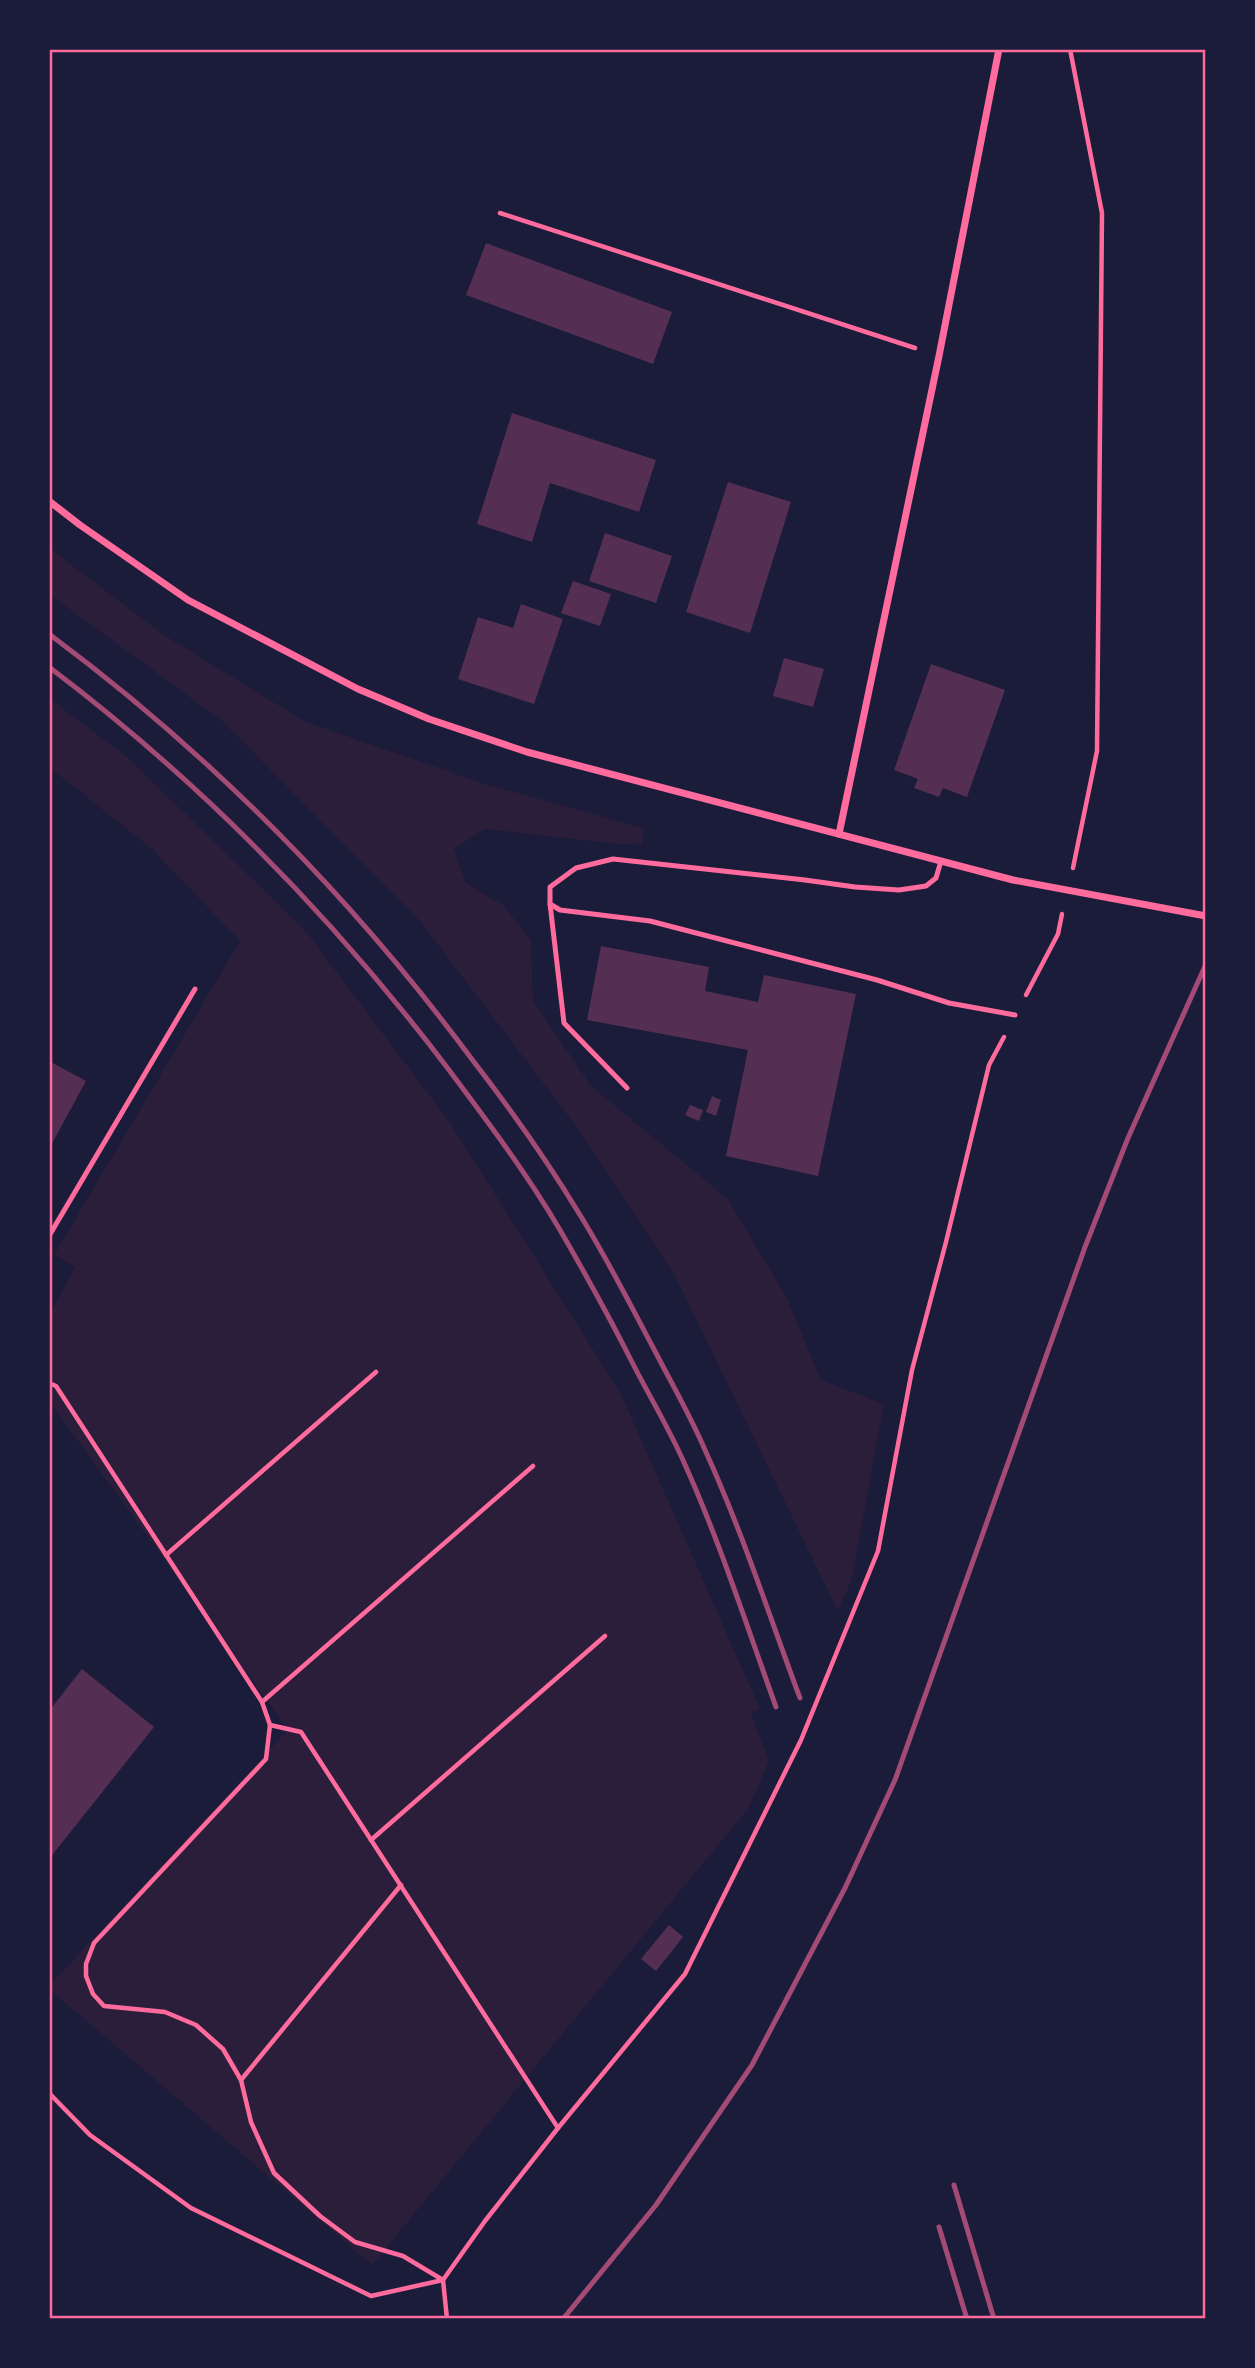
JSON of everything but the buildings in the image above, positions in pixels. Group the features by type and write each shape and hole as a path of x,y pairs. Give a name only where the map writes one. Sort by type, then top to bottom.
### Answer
{"street":[{"path":"839,834 939,356 999,49"},
{"path":"49,500 80,525 188,600 358,689 429,719 527,752 1013,880 1206,916"}],"lane":[{"path":"627,1087 564,1023 550,887 567,874 576,868 613,859 899,890 926,886 936,878 941,861"},
{"path":"550,904 561,910 650,921 877,980 949,1003 1015,1015"},
{"path":"49,1236 195,989"}],"path":[{"path":"1070,49 1102,213 1097,751 1076,855"},
{"path":"499,213 939,356"},
{"path":"447,2319 443,2280 485,2221 558,2128 685,1974 801,1740 878,1551 912,1370 989,1065 1058,934"},
{"path":"166,1555 376,1372"},
{"path":"49,1383 56,1386 262,1702 270,1725 266,1759 94,1943 86,1964 86,1976 93,1994 104,2006 165,2012 196,2025 223,2049 241,2080 251,2122 274,2174 320,2216 355,2242 403,2256 443,2280"},
{"path":"262,1702 533,1466"},
{"path":"371,1840 605,1636"},
{"path":"270,1725 301,1732 558,2128"},
{"path":"241,2080 401,1885"},
{"path":"49,2093 90,2135 191,2208 371,2296 443,2280"}],"shaded area":[{"path":"49,548 164,635 306,722 485,784 644,828 642,845 485,829 454,849 466,883 504,906 531,940 533,1000 591,1086 728,1199 787,1298 821,1380 884,1404 852,1579 838,1611 675,1276 578,1129 420,921 221,720 49,594"},
{"path":"49,698 127,757 305,930 451,1124 621,1394 760,1709 751,1713 769,1761 748,1809 372,2265 49,1989 288,1730 49,1401 49,1316 75,1267 54,1255 240,941 152,849 49,767"}],"railway":[{"path":"49,634 167,729 277,832 379,943 428,1002 529,1137 600,1249 694,1426 731,1511 800,1698"},
{"path":"49,667 105,711 212,805 312,906 405,1014 507,1148 570,1247 677,1446 720,1550 776,1707"},
{"path":"563,2319 656,2205 752,2065 845,1888 895,1780 1085,1247 1128,1138 1206,964"},
{"path":"954,2185 994,2319"},
{"path":"939,2227 967,2319"}]}
